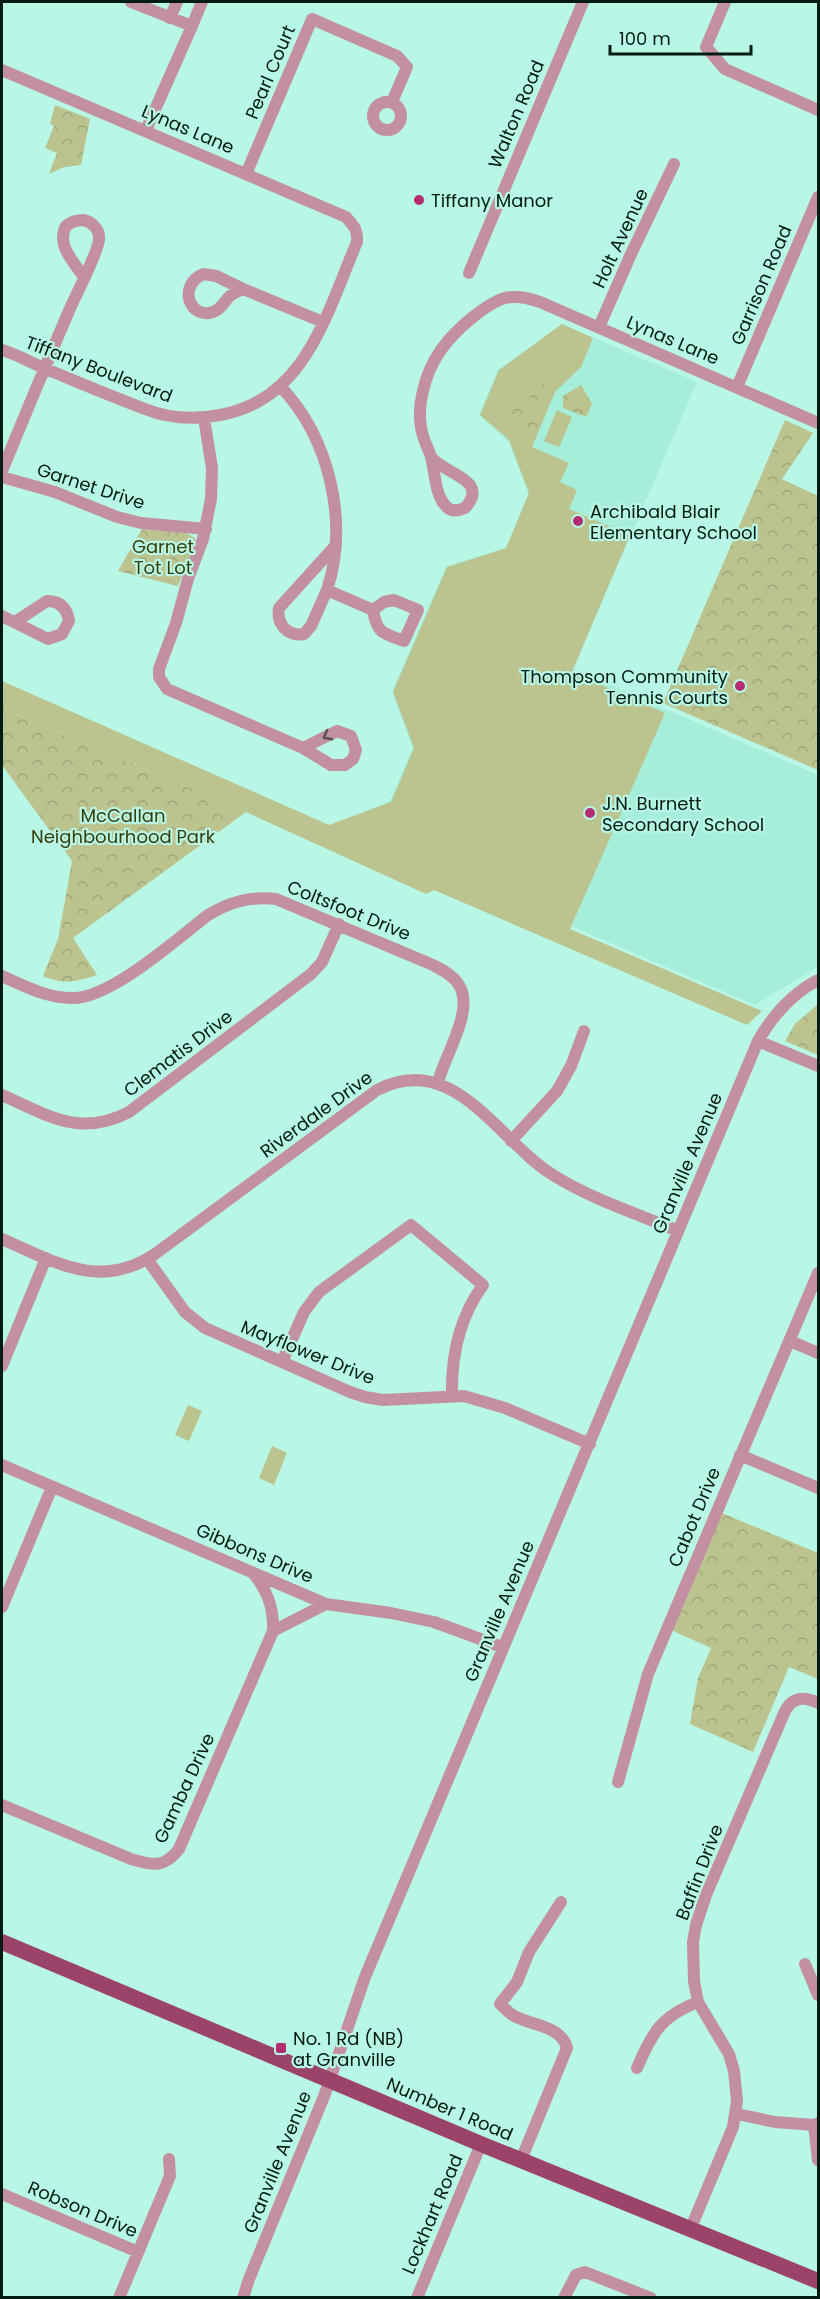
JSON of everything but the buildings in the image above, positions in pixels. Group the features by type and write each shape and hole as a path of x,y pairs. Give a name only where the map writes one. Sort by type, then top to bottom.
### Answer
{"main road":[{"name":"Number 1 Road","path":"2,1942 481,2144 819,2282"}],"street":[{"path":"131,2 192,27"},
{"path":"170,18 177,2"},
{"path":"146,130 202,2"},
{"name":"Walton Road","path":"468,273 583,2"},
{"path":"725,2 706,47 725,69 819,110"},
{"name":"Pearl Court","path":"246,174 312,19 397,57 407,67 392,102"},
{"name":"Lynas Lane","path":"2,70 346,218 356,227"},
{"name":"Holt Avenue","path":"599,327 674,164"},
{"name":"Garrison Road","path":"737,387 819,197"},
{"name":"Tiffany Boulevard","path":"3,350 157,414 204,418 237,412 281,387 305,358 357,242 356,227"},
{"path":"2,471 84,276"},
{"path":"243,289 323,322"},
{"name":"Lynas Lane","path":"431,457 421,428 420,413 422,392 434,361 444,344 461,327 487,307 512,296 540,302 819,423"},
{"path":"281,387 304,415 324,456 332,487 336,545 334,567 327,590 307,632 296,635 282,627 278,620 279,608 336,545"},
{"path":"204,418 212,468 211,499 206,529 176,622 160,662 159,677 167,689 303,748"},
{"name":"Garnet Drive","path":"2,477 55,492 117,517 141,523 206,529"},
{"path":"327,590 373,610"},
{"path":"2,616 15,622"},
{"name":"Coltsfoot Drive","path":"2,976 52,996 72,998 93,995 114,986 208,915 225,905 252,898 276,899 433,965 447,973 460,986 465,1004 438,1083"},
{"name":"Clematis Drive","path":"2,1095 71,1123 94,1124 113,1120 129,1112 304,980 322,962 339,924"},
{"name":"Granville Avenue","path":"243,2298 309,2135 365,1977 758,1041 778,1011 793,996 819,981"},
{"path":"511,1141 557,1091 571,1066 584,1031"},
{"path":"758,1041 819,1066"},
{"name":"Riverdale Drive","path":"2,1239 72,1268 97,1272 122,1270 147,1259 377,1090 393,1083 415,1079 438,1083 461,1094 511,1141 550,1173 576,1188 678,1231"},
{"path":"282,1362 304,1312 319,1292 411,1224 483,1285 474,1296 459,1330 454,1358 452,1396"},
{"path":"2,1366 46,1258"},
{"name":"Mayflower Drive","path":"147,1259 185,1312 196,1322 215,1334 365,1397 395,1400 464,1396 489,1403 590,1444"},
{"name":"Cabot Drive","path":"618,1782 648,1674 819,1273"},
{"path":"790,1341 819,1353"},
{"path":"740,1455 819,1488"},
{"name":"Gibbons Drive","path":"2,1465 326,1604 391,1613 434,1622 502,1647"},
{"path":"2,1607 52,1487"},
{"name":"Gamba Drive","path":"2,1805 147,1864 164,1863 172,1858 179,1850 194,1817 273,1631 271,1602 260,1581 251,1570"},
{"path":"273,1631 326,1604"},
{"name":"Baffin Drive","path":"690,2230 736,2114 737,2085 729,2054 698,2002 693,1942 700,1909 785,1711 793,1701 804,1698 819,1703"},
{"path":"521,2160 567,2048 565,2041 558,2034 511,2014 500,2004 517,1982 530,1952 561,1902"},
{"path":"805,1964 819,1995"},
{"path":"637,2068 661,2024 682,2009 698,2002"},
{"path":"736,2114 775,2122 816,2124 819,2160"},
{"name":"Lockhart Road","path":"417,2298 481,2144"},
{"path":"138,2252 170,2176 169,2159"},
{"name":"Robson Drive","path":"2,2194 138,2252 119,2298"},
{"path":"564,2298 576,2275 585,2272 651,2298"},
{"name":"Granville Avenue","path":"238,2298 249,2279"}],"shaded area":[{"name":"J.N. Burnett Secondary School","path":"562,324 697,382 573,669 818,775 818,967 755,1005 333,824 390,801 413,748 392,692 446,567 506,548 529,494 508,441 479,415 498,370"}],"green space":[{"path":"55,105 90,119 81,165 64,167 49,174 57,153 45,148 54,126 50,124"},
{"path":"562,324 593,338 581,367 555,392 532,447 569,463 560,482 577,490 569,509 630,535 572,672 665,713 570,929 762,1011 747,1025 434,890 426,894 246,812 2,708 2,681 329,825 391,802 414,748 393,692 447,567 506,548 529,493 509,440 480,415 499,370"},
{"path":"536,380 551,386 536,431 509,419 518,400 527,404"},
{"path":"581,385 592,404 586,417 563,408 563,396"},
{"path":"557,410 572,417 559,447 544,441"},
{"path":"785,420 813,433 782,479 818,496 818,770 663,703"},
{"name":"Garnet Tot Lot","path":"142,529 186,533 195,538 196,543 178,586 118,571"},
{"name":"McCallan Neighbourhood Park","path":"2,708 246,812 73,938 97,975 70,982 43,976 58,939 72,861 2,765"},
{"path":"818,1004 818,1055 785,1041 795,1024"},
{"path":"188,1405 202,1411 189,1441 175,1435"},
{"path":"272,1446 287,1453 274,1485 259,1478"},
{"path":"722,1513 818,1553 818,1679 789,1667 753,1752 690,1724 698,1678 711,1648 671,1630"}],"place":[{"name":"Tiffany Manor","path":"419,200"},
{"name":"Archibald Blair Elementary School","path":"578,521"},
{"name":"Thompson Community Tennis Courts","path":"740,686"},
{"name":"J.N. Burnett Secondary School","path":"590,813"},
{"name":"No. 1 Rd (NB) at Granville","path":"281,2048"}]}
